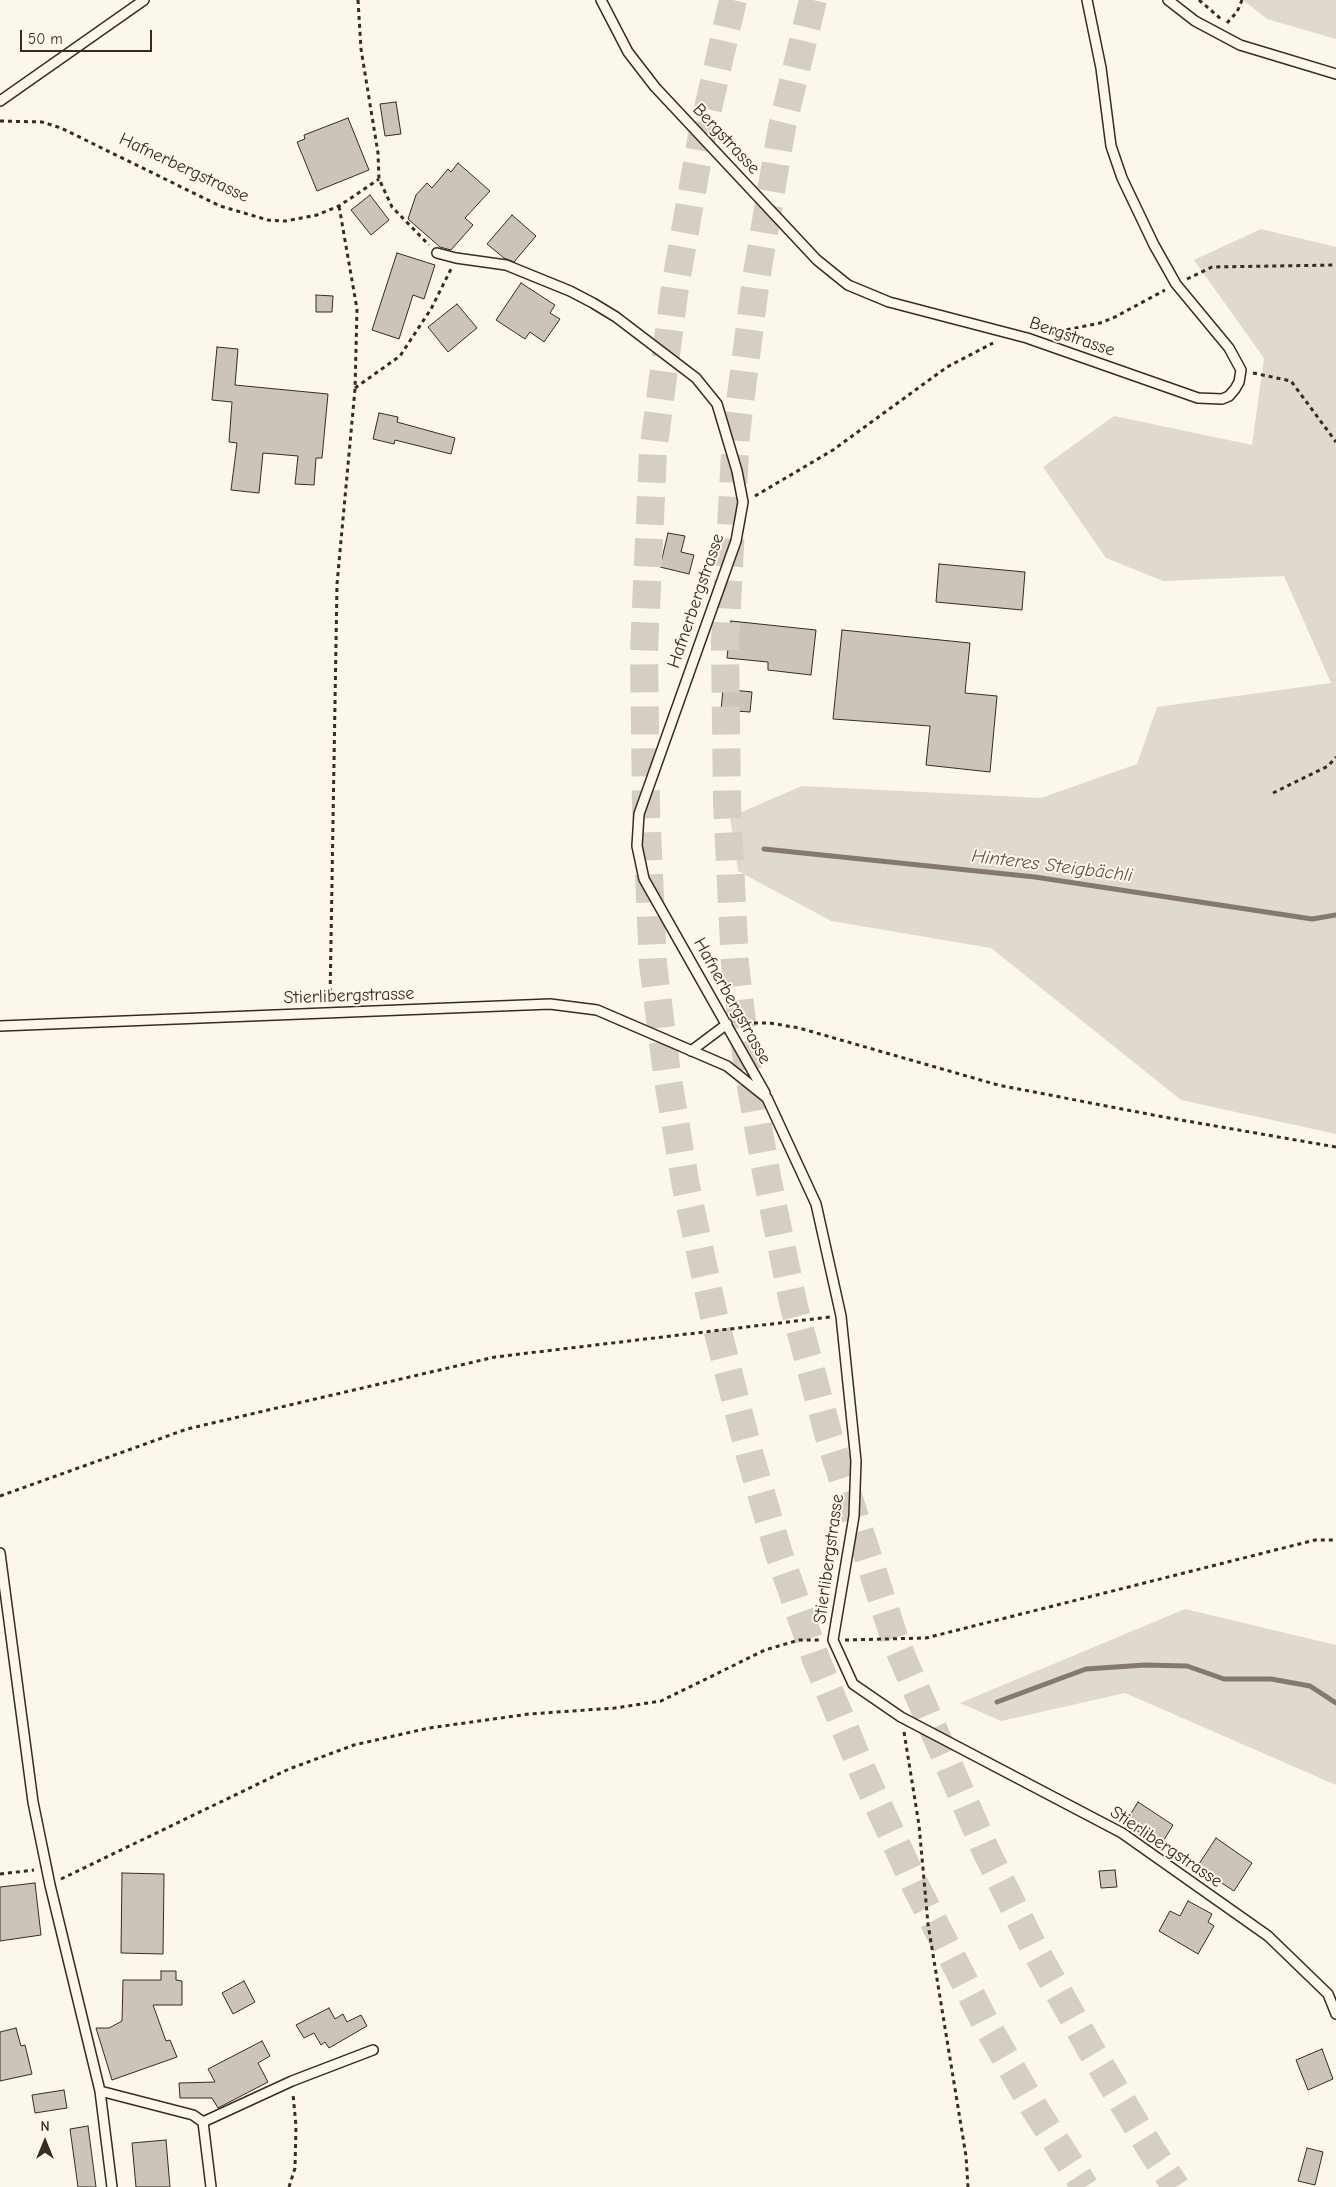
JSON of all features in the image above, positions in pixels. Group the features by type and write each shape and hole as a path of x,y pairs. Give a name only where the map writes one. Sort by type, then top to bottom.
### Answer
{"lane":[{"path":"0,101 144,0"},
{"name":"Bergstrasse","path":"601,0 628,52 638,67 817,260 835,276 856,289 890,302 1027,338 1198,398 1216,400 1229,396 1239,382 1240,370"},
{"path":"1087,0 1097,44 1107,124 1115,160 1154,244 1176,284 1228,348 1240,370"},
{"path":"1168,0 1195,21 1240,45 1336,74"},
{"name":"Hafnerbergstrasse","path":"437,253 506,266 578,295 616,317 696,378 717,404 737,471 743,502 736,541 639,814 636,846 644,879 767,1098"},
{"name":"Stierlibergstrasse","path":"0,1026 550,1004 596,1010 727,1066 767,1098 816,1204 841,1316 856,1461 854,1516 833,1640 854,1684 901,1717 1122,1833 1268,1936 1328,1994 1336,2014"},
{"path":"691,1051 727,1024"},
{"path":"0,1554 33,1802 46,1869 100,2091 112,2187"},
{"path":"203,2122 292,2081 373,2050"},
{"path":"100,2091 193,2115 203,2122 211,2187"}],"path":[{"path":"358,0 361,49 378,153 379,179 392,207 437,253"},
{"path":"1226,24 1237,12 1242,0"},
{"name":"Hafnerbergstrasse","path":"0,120 42,122 61,128 220,206 253,217 284,221 317,215 339,206 379,179"},
{"path":"330,1013 337,584 354,389 357,309 339,206"},
{"path":"354,389 400,356 431,309 456,258"},
{"path":"1027,338 1100,323 1116,317 1176,284 1212,267 1336,265"},
{"path":"743,502 833,450 946,367 997,342"},
{"path":"1240,370 1291,382 1336,442"},
{"path":"1273,793 1328,766 1336,756"},
{"path":"727,1024 770,1023 799,1028 998,1085 1336,1148"},
{"path":"0,1496 187,1429 495,1357 841,1316"},
{"path":"50,1885 289,1769 354,1745 429,1728 529,1714 615,1708 661,1700 765,1650 799,1640 926,1638 1315,1540 1336,1540"},
{"path":"901,1717 919,1824 928,1924 966,2156 968,2187"},
{"path":"0,1874 46,1869"},
{"path":"289,2187 295,2168 296,2126 292,2081"}],"shaded area":[{"path":"1243,0 1336,0 1336,39 1267,19"},
{"path":"1261,229 1336,247 1336,1134 1181,1100 991,948 831,921 738,871 730,817 802,786 1041,798 1137,764 1157,707 1331,683 1284,576 1163,581 1106,558 1043,467 1114,416 1252,445 1264,358 1194,260"},
{"path":"1185,1609 1336,1645 1336,1785 1125,1693 1001,1721 960,1703"}],"building":[{"path":"396,102 401,134 385,136 380,104"},
{"path":"348,118 369,170 317,191 297,142 305,139 304,135"},
{"path":"458,163 490,191 465,218 473,225 451,250 440,247 408,219 416,195 427,183 432,188 448,169 451,172"},
{"path":"370,195 389,220 371,235 351,210"},
{"path":"512,215 536,236 514,262 504,258 487,244"},
{"path":"397,253 435,265 424,299 413,295 399,339 372,330"},
{"path":"521,283 555,305 550,313 560,319 544,342 530,332 525,339 496,320"},
{"path":"316,295 333,296 332,312 316,312"},
{"path":"457,304 477,328 448,352 428,327"},
{"path":"217,347 238,349 235,385 328,394 322,458 316,458 314,485 295,484 298,456 263,453 259,493 231,490 237,443 229,442 232,402 212,400"},
{"path":"379,413 398,417 397,422 455,438 451,454 395,440 394,444 373,439"},
{"path":"668,533 685,536 681,552 694,555 689,574 660,567"},
{"path":"939,564 1025,572 1022,610 936,602"},
{"path":"731,621 816,630 811,675 768,670 768,662 727,658"},
{"path":"842,630 970,643 965,693 997,696 990,772 926,765 930,726 833,719"},
{"path":"723,689 752,692 750,712 721,710"},
{"path":"1138,1802 1173,1825 1162,1843 1145,1832 1143,1835 1129,1825 1131,1822 1127,1820"},
{"path":"1216,1838 1252,1863 1234,1891 1197,1867"},
{"path":"1115,1870 1117,1887 1101,1888 1099,1871"},
{"path":"122,1873 164,1874 163,1954 121,1953"},
{"path":"35,1883 41,1935 0,1941 0,1887"},
{"path":"1188,1901 1212,1914 1208,1922 1214,1926 1198,1954 1159,1931 1170,1911 1180,1916"},
{"path":"161,1971 176,1971 176,1980 182,1981 182,2005 153,2005 166,2041 170,2040 177,2057 112,2080 96,2028 109,2028 122,2021 123,1980 161,1980"},
{"path":"244,1981 255,2002 233,2014 222,1993"},
{"path":"329,2008 335,2019 343,2014 347,2022 361,2015 367,2026 329,2048 325,2042 321,2045 314,2033 304,2038 296,2025"},
{"path":"16,2028 21,2046 25,2045 32,2074 0,2081 0,2032"},
{"path":"262,2041 270,2056 258,2063 268,2082 218,2108 212,2098 180,2098 179,2083 215,2082 208,2069"},
{"path":"1322,2049 1333,2079 1308,2090 1296,2060"},
{"path":"64,2090 67,2108 35,2113 32,2095"},
{"path":"88,2126 96,2187 78,2187 70,2129"},
{"path":"166,2140 170,2187 136,2187 132,2143"},
{"path":"1307,2148 1323,2152 1315,2185 1298,2181"}],"waterway":[{"name":"Hinteres Steigbächli","path":"764,849 1035,877 1312,919 1336,915"},
{"path":"997,1702 1086,1669 1145,1665 1187,1666 1224,1679 1271,1679 1310,1686 1336,1703"}],"tunnel":[{"path":"733,0 703,130 675,287 653,452 644,651 646,808 653,964 667,1074 686,1187 715,1321 750,1456 779,1554 816,1659 862,1770 915,1885 985,2022 1033,2106 1085,2187"},
{"path":"813,0 782,127 756,279 736,434 725,642 727,803 735,964 748,1070 767,1177 794,1307 829,1437 896,1643 986,1851 1035,1950 1091,2050 1176,2187"}]}
